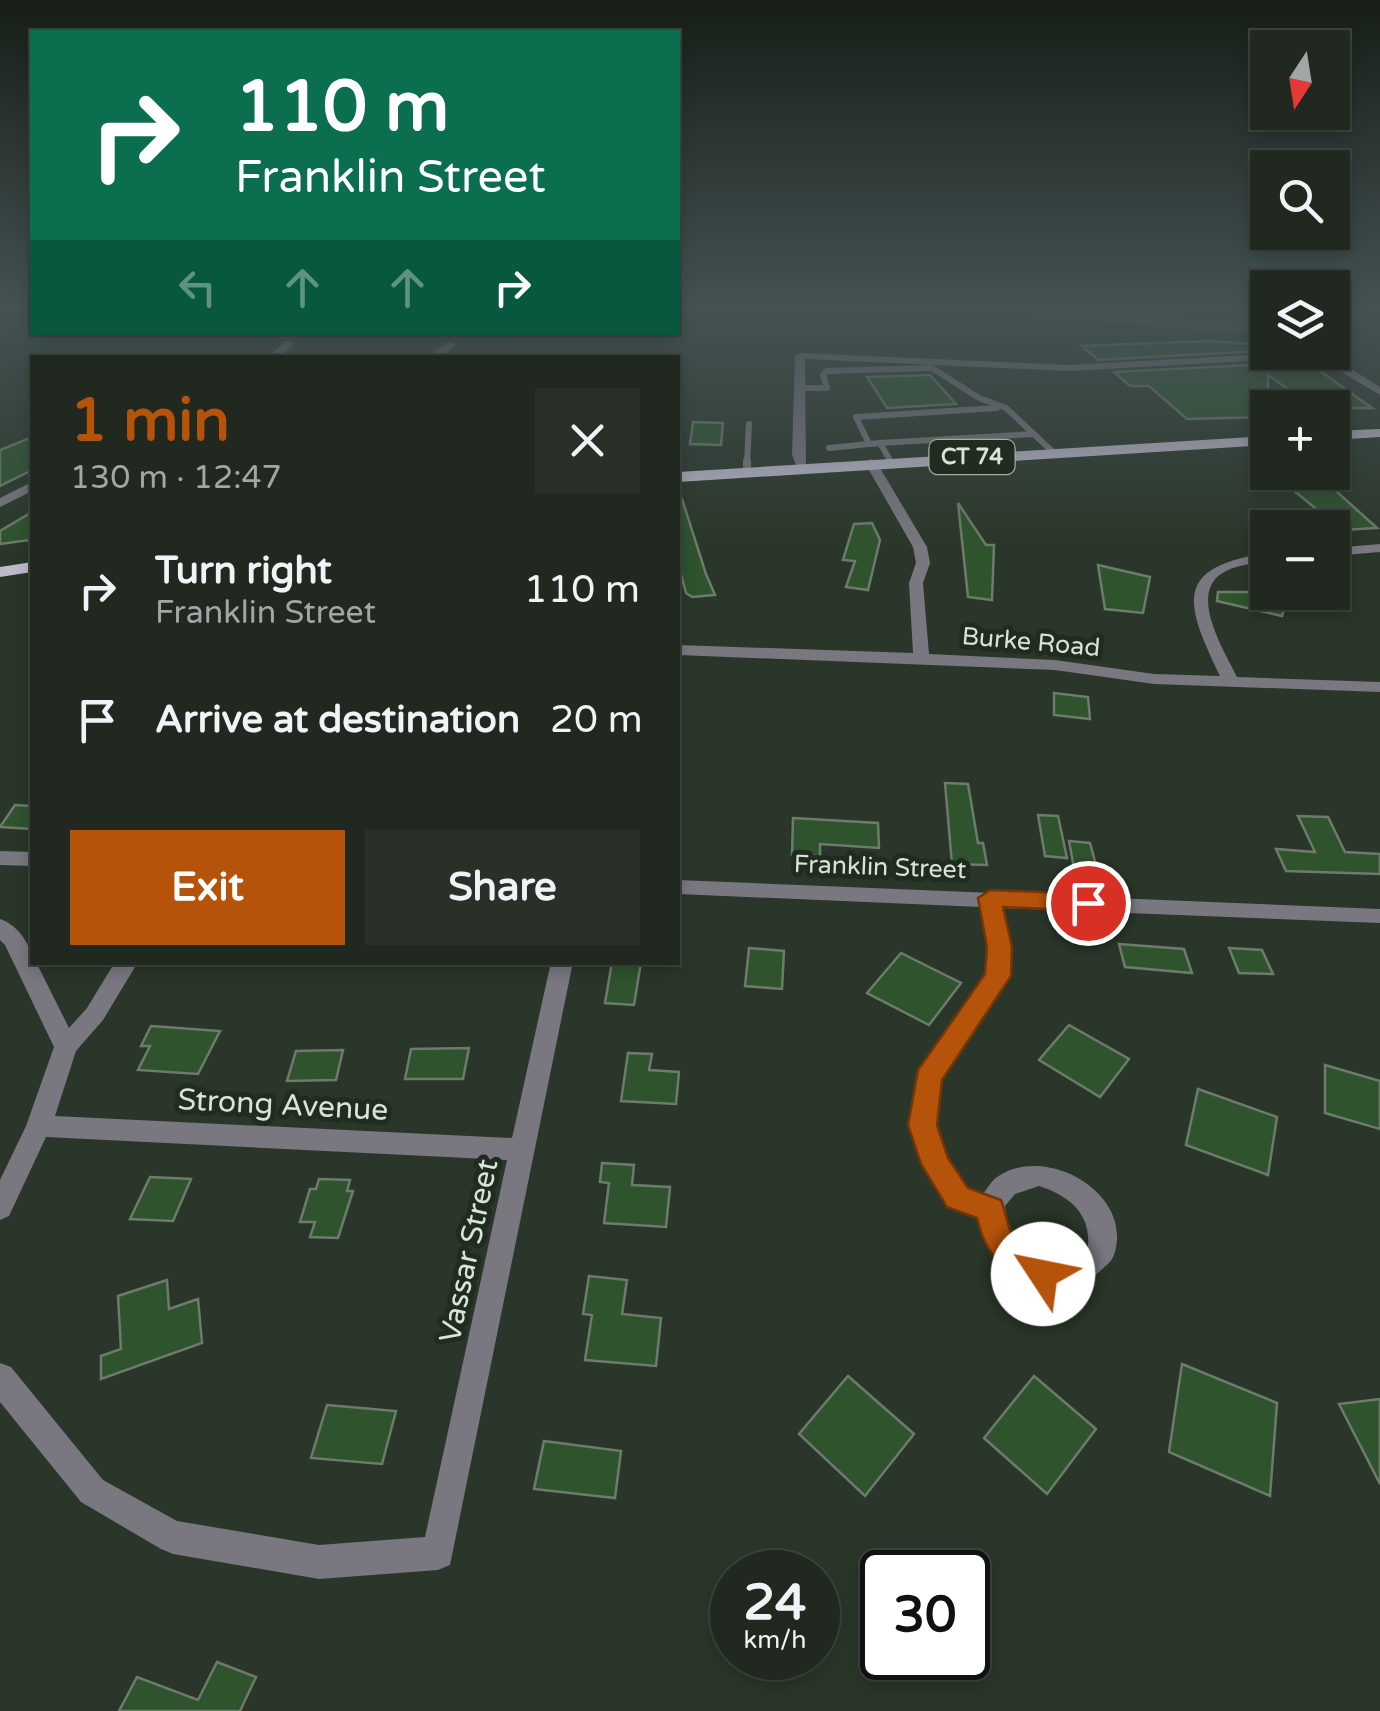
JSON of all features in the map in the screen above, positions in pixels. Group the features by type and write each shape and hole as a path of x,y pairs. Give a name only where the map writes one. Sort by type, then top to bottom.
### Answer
{"main road":[{"path":"1350,435 1380,433"},
{"name":"CT 74","path":"680,477 1250,441"},
{"path":"0,572 30,567"}],"street":[{"path":"799,390 798,454 802,467"},
{"path":"871,463 920,547 922,564 916,583 921,658"},
{"path":"0,503 30,487"},
{"path":"1350,550 1380,548"},
{"path":"1232,683 1198,612 1200,592 1208,577 1224,566 1250,560"},
{"name":"Burke Road","path":"680,650 921,658 1232,683 1380,688"},
{"path":"0,858 30,859"},
{"name":"Franklin Street","path":"680,887 1380,916"},
{"path":"990,898 999,947 998,976 928,1078 922,1125 936,1164 958,1198 990,1209"},
{"path":"0,927 14,940 66,1047"},
{"path":"0,1208 39,1126 66,1047 95,1014 125,965"},
{"name":"Vassar Street","path":"0,1378 92,1491 173,1537 318,1562 438,1554 561,965"},
{"name":"Strong Avenue","path":"39,1126 524,1150"}],"lane":[{"path":"966,390 1006,408 1052,452"},
{"path":"869,444 854,420 860,414 1006,408"},
{"path":"747,472 750,424"},
{"path":"829,448 1033,434"},
{"path":"880,443 891,462"}],"building":[{"path":"875,390 943,390 956,404 887,408"},
{"path":"1153,390 1268,390 1250,390 1250,417 1187,419"},
{"path":"1350,392 1372,408 1350,408"},
{"path":"693,422 723,423 721,445 690,444"},
{"path":"30,438 30,471 0,486 0,450"},
{"path":"1293,490 1335,490 1377,528 1350,530 1350,510 1318,510"},
{"path":"680,500 715,595 692,597 686,593 680,570"},
{"path":"958,503 986,545 994,545 992,600 968,597"},
{"path":"30,513 30,540 0,544 0,531"},
{"path":"872,523 880,540 868,590 846,587 855,561 843,560 854,524"},
{"path":"1098,565 1150,577 1143,613 1105,609"},
{"path":"1218,592 1250,592 1250,609 1217,601"},
{"path":"1256,610 1284,610 1282,616"},
{"path":"1054,693 1088,697 1090,719 1054,715"},
{"path":"945,783 968,784 978,843 983,843 987,865 952,864"},
{"path":"15,805 30,806 30,829 0,827"},
{"path":"1038,815 1058,816 1067,858 1045,856"},
{"path":"1298,816 1328,817 1345,852 1380,854 1380,874 1286,871 1276,849 1315,852"},
{"path":"793,818 878,823 879,848 820,844 820,856 792,855"},
{"path":"1069,841 1090,843 1097,869 1074,868"},
{"path":"1119,944 1184,949 1192,973 1125,967"},
{"path":"749,948 784,951 782,989 745,986"},
{"path":"1229,948 1262,950 1273,974 1239,973"},
{"path":"901,953 961,983 929,1025 867,993"},
{"path":"611,965 641,965 634,1005 605,1003"},
{"path":"1069,1025 1129,1059 1100,1097 1039,1060"},
{"path":"151,1026 220,1031 198,1074 138,1070 150,1046 141,1046"},
{"path":"469,1048 463,1079 405,1079 411,1049"},
{"path":"343,1050 336,1080 287,1081 296,1051"},
{"path":"628,1053 652,1054 649,1070 679,1072 676,1104 621,1101"},
{"path":"1325,1065 1380,1081 1380,1129 1325,1113"},
{"path":"1198,1089 1277,1117 1268,1175 1186,1145"},
{"path":"602,1163 634,1165 632,1185 670,1187 666,1227 604,1223 609,1183 600,1182"},
{"path":"150,1177 191,1179 173,1221 130,1219"},
{"path":"319,1179 350,1180 347,1191 353,1191 338,1238 310,1237 315,1222 300,1222 310,1189 316,1189"},
{"path":"589,1276 627,1280 622,1314 661,1318 656,1366 585,1360 592,1315 583,1314"},
{"path":"167,1280 169,1309 198,1299 202,1343 101,1379 101,1356 121,1349 118,1296"},
{"path":"1182,1364 1277,1403 1270,1496 1169,1452"},
{"path":"848,1376 914,1434 865,1496 799,1434"},
{"path":"1034,1376 1096,1429 1047,1494 984,1438"},
{"path":"1380,1399 1380,1484 1339,1404"},
{"path":"327,1405 396,1411 382,1464 311,1458"},
{"path":"544,1441 621,1451 615,1498 534,1489"},
{"path":"217,1662 256,1677 240,1711 119,1711 137,1677 198,1700"}],"route":[{"path":"1043,1274 1009,1255 991,1225 990,1209 958,1198 936,1164 922,1125 928,1078 998,976 999,947 990,898 1088,903"}]}
